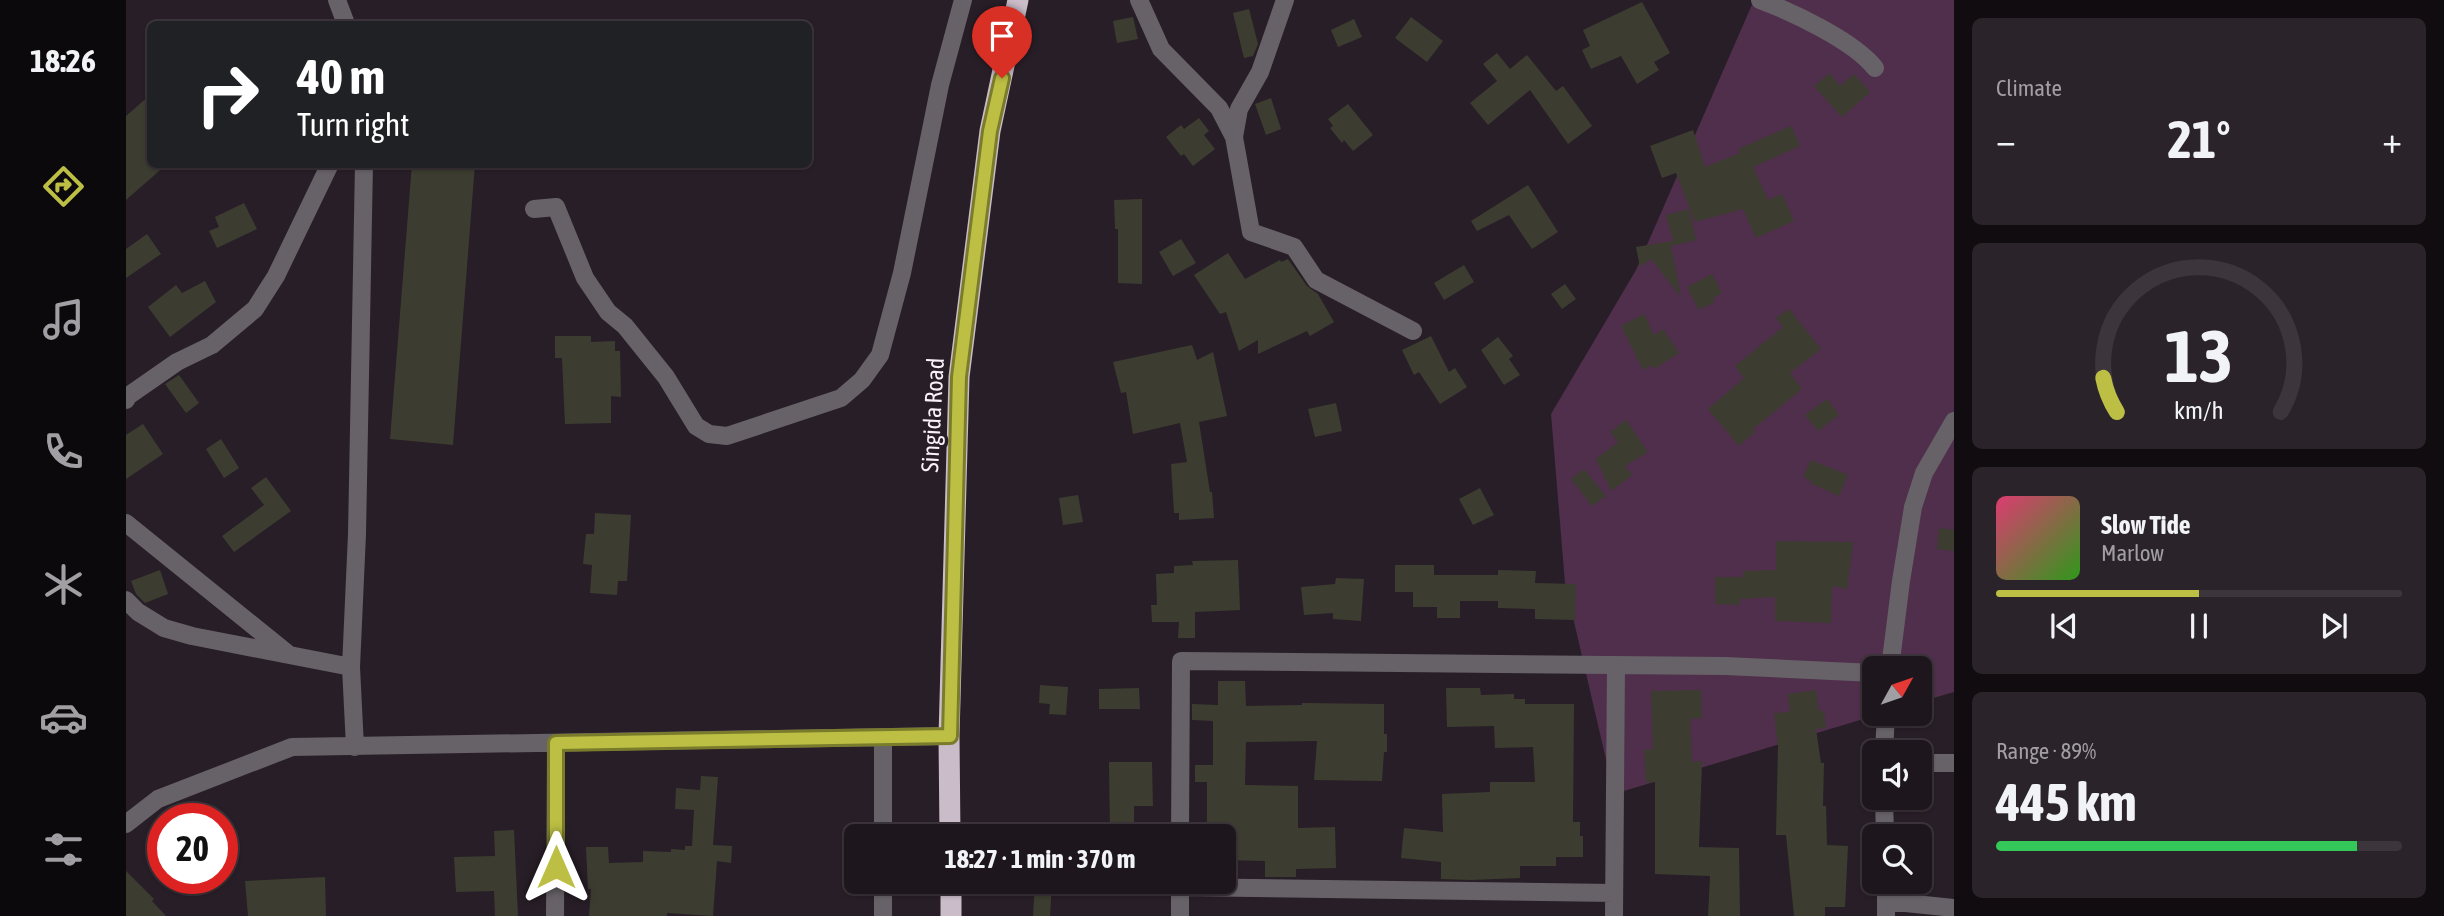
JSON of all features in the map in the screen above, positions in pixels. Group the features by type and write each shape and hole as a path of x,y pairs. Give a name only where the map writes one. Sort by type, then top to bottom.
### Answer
{"highway":[{"name":"Singida Road","path":"950,824 959,377 990,131 1018,0"},
{"path":"951,894 951,916"}],"street":[{"path":"337,0 345,21"},
{"path":"534,209 556,207 585,278 608,312 625,326 666,377 696,426 709,433 727,436 841,398 862,380 880,355 902,273 940,85 963,0"},
{"path":"1139,0 1161,49 1219,108 1234,136 1251,232 1294,247 1316,281 1413,331"},
{"path":"1234,136 1239,109 1260,72 1285,0"},
{"path":"1760,0 1792,11 1860,52 1875,68"},
{"path":"126,400 177,362 212,345 255,309 276,276 328,168"},
{"path":"355,747 351,667 357,520 364,168"},
{"path":"1891,656 1900,581 1913,507 1924,473 1954,421"},
{"path":"1934,455 1954,454"},
{"path":"126,523 290,656"},
{"path":"126,600 145,617 164,628 192,636 351,667"},
{"path":"1180,824 1181,661 1725,666 1862,672"},
{"path":"1614,916 1616,665"},
{"path":"126,824 158,799 292,747 950,736"},
{"path":"883,737 883,824"},
{"path":"555,916 556,743"},
{"path":"1932,763 1954,763"},
{"path":"1236,886 1614,893"},
{"path":"883,894 883,916"},
{"path":"1180,894 1180,916"},
{"path":"1886,909 1954,908"}],"shaded area":[{"path":"1754,0 1954,0 1954,692 1932,698 1932,656 1862,656 1862,719 1614,794 1565,583 1551,414 1636,270"}],"building":[{"path":"1642,2 1670,53 1654,62 1659,70 1637,84 1621,56 1591,69 1582,50 1590,46 1583,30"},
{"path":"1249,9 1258,44 1253,56 1244,58 1233,13"},
{"path":"1133,17 1138,39 1117,43 1113,21"},
{"path":"1411,17 1443,41 1427,62 1395,38"},
{"path":"1354,19 1362,37 1338,47 1331,30"},
{"path":"1497,53 1510,69 1527,55 1556,91 1563,86 1592,126 1568,144 1530,90 1488,125 1470,103 1497,81 1483,64"},
{"path":"1830,73 1840,86 1854,74 1870,92 1842,117 1814,86"},
{"path":"147,98 147,168 162,168 126,200 126,116"},
{"path":"1271,98 1281,129 1266,135 1255,104"},
{"path":"1348,104 1373,135 1353,151 1344,140 1342,143 1330,128 1333,126 1328,119"},
{"path":"1199,118 1209,131 1204,135 1215,149 1193,166 1166,137 1181,125 1184,129"},
{"path":"1791,126 1800,146 1753,167 1768,200 1782,194 1794,221 1756,238 1743,209 1695,222 1676,173 1662,178 1650,146 1693,130 1705,167 1740,153 1738,149"},
{"path":"412,168 475,168 453,445 390,439"},
{"path":"1528,185 1558,232 1532,249 1509,215 1477,231 1471,221"},
{"path":"1142,199 1142,284 1118,283 1118,229 1115,229 1114,200"},
{"path":"244,203 257,229 217,248 209,231 219,227 215,217"},
{"path":"1689,209 1696,240 1671,246 1681,297 1651,259 1640,267 1636,247 1673,241 1666,215"},
{"path":"147,234 161,254 126,278 126,249"},
{"path":"1181,239 1196,263 1173,276 1159,252"},
{"path":"1228,253 1245,279 1280,260 1281,262 1288,259 1307,286 1318,294 1334,322 1310,336 1307,331 1258,354 1258,340 1239,351 1226,312 1220,314 1194,275"},
{"path":"1464,265 1474,282 1444,300 1434,283"},
{"path":"1712,274 1722,293 1713,298 1715,302 1699,310 1687,287"},
{"path":"205,281 216,302 170,337 148,307 176,285 182,293"},
{"path":"1565,284 1576,299 1562,309 1551,294"},
{"path":"1789,309 1821,349 1790,373 1802,389 1753,429 1755,432 1739,446 1708,409 1744,378 1735,366 1783,327 1776,318"},
{"path":"1644,314 1654,335 1663,329 1679,353 1654,369 1651,365 1643,370 1621,326"},
{"path":"555,336 591,336 591,342 615,341 615,351 620,351 621,397 611,396 611,423 565,424 562,358 555,358"},
{"path":"1431,336 1449,372 1455,368 1467,387 1440,404 1419,372 1414,375 1402,350"},
{"path":"1498,337 1513,356 1509,359 1520,375 1504,385 1481,350"},
{"path":"1192,345 1197,360 1213,352 1227,416 1199,422 1214,518 1179,520 1179,513 1174,513 1171,464 1187,462 1180,423 1133,434 1126,392 1121,393 1113,362"},
{"path":"179,375 199,403 186,413 165,384"},
{"path":"1827,399 1839,415 1818,431 1805,415"},
{"path":"1336,403 1342,431 1315,437 1308,409"},
{"path":"1626,420 1648,452 1625,466 1632,475 1611,491 1596,459 1618,442 1610,432"},
{"path":"143,424 163,454 126,479 126,435"},
{"path":"221,439 239,468 224,478 206,449"},
{"path":"1811,460 1848,475 1839,496 1803,477"},
{"path":"1584,469 1606,496 1592,506 1571,479"},
{"path":"266,477 291,511 234,552 222,536 264,505 251,488"},
{"path":"1480,488 1494,515 1473,525 1459,499"},
{"path":"1078,495 1083,522 1063,525 1059,498"},
{"path":"595,513 631,515 627,581 618,581 617,595 590,593 592,565 583,564 586,534 594,534"},
{"path":"1939,528 1954,530 1954,551 1937,549"},
{"path":"1776,541 1853,542 1847,589 1832,586 1831,623 1775,621 1775,597 1740,599 1740,605 1715,604 1715,577 1743,577 1743,571 1776,570"},
{"path":"1238,560 1240,610 1195,612 1195,638 1178,638 1179,622 1152,622 1151,605 1157,605 1156,574 1174,573 1174,566 1193,565 1192,561"},
{"path":"1395,565 1434,565 1434,575 1498,575 1498,570 1536,571 1535,583 1576,584 1575,620 1535,619 1535,609 1498,608 1498,601 1460,601 1460,618 1437,618 1437,607 1413,607 1413,592 1395,592"},
{"path":"160,570 168,594 145,603 136,594 131,581"},
{"path":"1336,578 1364,579 1361,621 1333,619 1333,613 1304,615 1301,587 1335,584"},
{"path":"1218,681 1245,681 1246,706 1302,703 1384,704 1387,752 1384,752 1382,781 1314,780 1317,741 1246,742 1245,785 1298,786 1298,828 1335,827 1336,868 1296,869 1296,877 1265,877 1265,861 1236,860 1236,824 1207,824 1207,782 1195,782 1195,765 1213,765 1213,721 1192,720 1192,704 1218,705"},
{"path":"1040,685 1068,687 1066,715 1049,714 1050,704 1039,703"},
{"path":"1139,688 1140,709 1099,709 1099,689"},
{"path":"1446,688 1480,688 1481,695 1514,694 1514,699 1525,699 1525,704 1574,704 1573,822 1580,822 1583,857 1556,857 1556,866 1520,866 1520,878 1471,880 1441,879 1441,862 1401,858 1404,828 1443,832 1442,794 1490,792 1490,782 1535,782 1533,747 1495,748 1494,726 1447,727"},
{"path":"1701,690 1702,718 1690,719 1692,762 1702,761 1699,847 1739,848 1740,916 1708,916 1710,876 1655,874 1655,782 1646,783 1644,750 1653,749 1651,691"},
{"path":"1816,690 1819,711 1824,711 1826,728 1816,729 1821,763 1824,763 1823,806 1826,806 1827,845 1848,846 1845,907 1825,907 1825,916 1794,916 1786,835 1776,835 1778,746 1774,713 1790,712 1788,694"},
{"path":"1109,762 1152,762 1153,806 1134,806 1134,824 1110,824"},
{"path":"701,776 718,777 713,845 732,846 731,863 717,861 713,916 667,913 667,916 589,916 591,889 588,889 586,847 608,847 609,863 643,862 643,851 671,852 671,849 685,850 685,846 692,846 694,810 675,809 676,788 700,790"},
{"path":"514,830 518,916 495,916 494,891 456,892 454,857 495,856 494,831"},
{"path":"126,871 154,899 152,901 166,916 126,916"},
{"path":"325,877 326,916 248,916 245,881"},
{"path":"1034,894 1051,894 1050,916 1033,916"}],"route":[{"path":"556,867 556,743 950,736 959,377 990,131 1002,78"}]}
